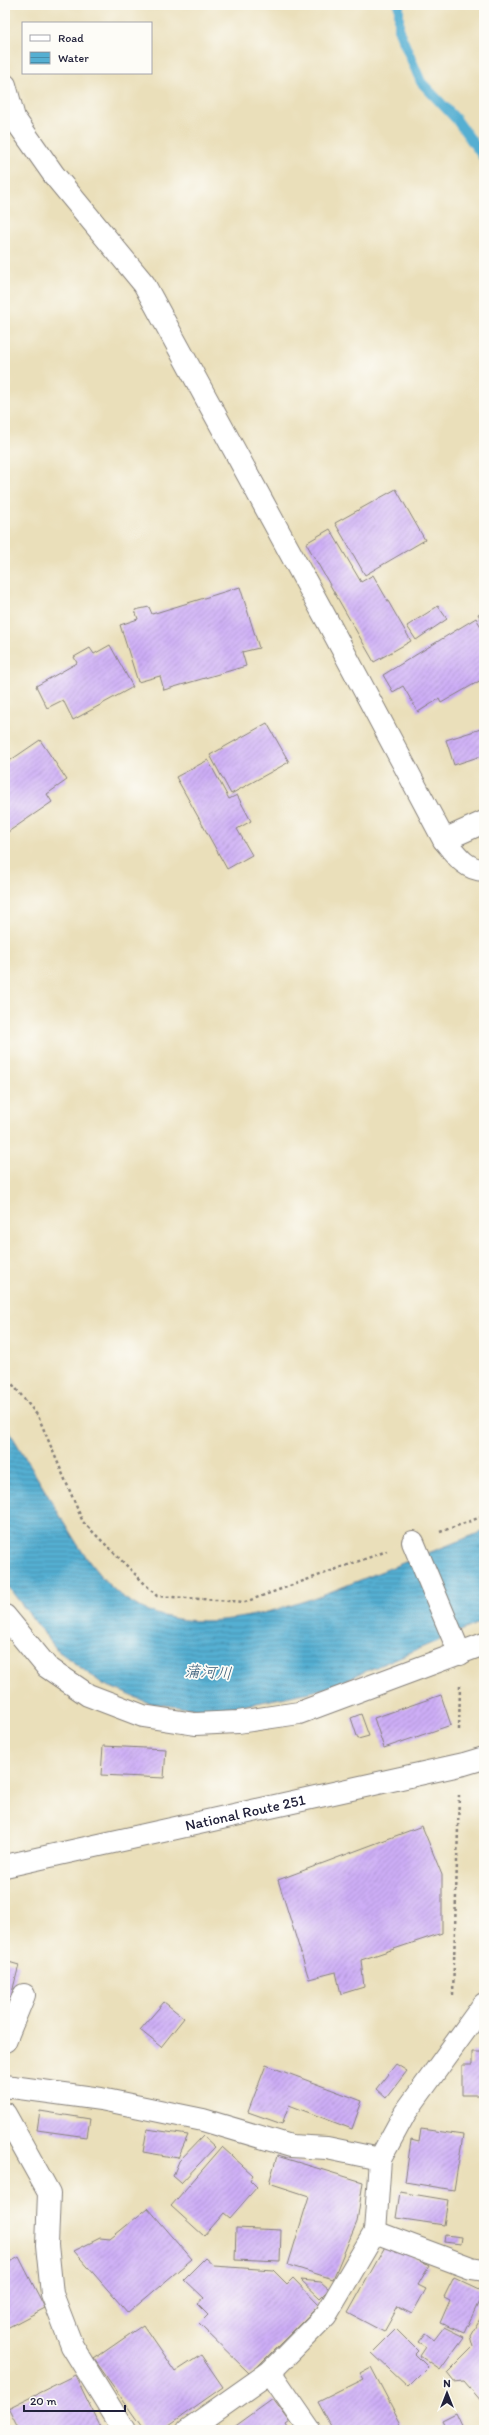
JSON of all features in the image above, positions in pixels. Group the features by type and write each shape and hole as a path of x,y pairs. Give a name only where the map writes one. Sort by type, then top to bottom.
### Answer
{"main road":[{"path":"5,84 14,118 54,175 144,284 322,610 444,840 461,861 477,870 484,870"},
{"path":"444,840 484,822"},
{"path":"415,1548 458,1651"},
{"path":"5,1616 47,1667 88,1695 143,1716 195,1724 238,1722 300,1713 458,1651 484,1644"},
{"name":"National Route 251","path":"5,1866 464,1764 484,1758"},
{"path":"5,2041 24,1995"},
{"path":"188,2430 270,2372 326,2315 375,2232 380,2158 406,2113 484,2004"},
{"path":"5,2086 101,2100 203,2120 291,2146 327,2148 380,2158"},
{"path":"5,2114 49,2193 48,2244 52,2294 72,2346 124,2430"},
{"path":"375,2232 471,2268 484,2270"},
{"path":"270,2372 310,2430"}],"path":[{"path":"5,1375 38,1416 83,1522 157,1596 245,1602 415,1548 484,1516"},
{"path":"459,1730 460,1699"},
{"path":"450,2002 453,1994 459,1788"}],"water":[{"name":"蒲河川","path":"5,1424 70,1532 100,1576 119,1594 148,1611 179,1619 212,1621 246,1617 280,1609 346,1586 484,1531 484,1621 324,1689 242,1706 196,1709 149,1703 103,1684 58,1651 5,1583"}],"building":[{"path":"396,489 425,540 365,575 335,523"},
{"path":"330,529 361,582 373,575 411,641 374,662 306,543"},
{"path":"240,587 259,648 242,652 246,666 164,690 160,676 138,682 120,625 138,619 135,610 149,607 152,614"},
{"path":"438,606 447,619 416,640 407,626"},
{"path":"484,611 484,625 478,614"},
{"path":"476,618 484,632 484,672 480,674 483,679 441,703 439,699 418,712 403,686 393,692 383,675"},
{"path":"110,645 133,687 73,720 63,700 47,708 36,686 77,663 74,657 90,648 94,654"},
{"path":"267,723 289,762 231,794 210,755"},
{"path":"484,728 484,755 454,765 446,740"},
{"path":"40,740 67,780 47,794 52,802 5,834 5,764"},
{"path":"208,760 229,799 237,795 251,821 237,829 252,855 227,869 176,777"},
{"path":"441,1695 451,1725 384,1748 374,1718"},
{"path":"361,1714 369,1736 358,1739 351,1718"},
{"path":"103,1746 166,1749 164,1778 101,1775"},
{"path":"422,1826 442,1875 442,1933 361,1960 364,1987 341,1994 336,1972 309,1979 278,1880"},
{"path":"5,1961 19,1965 6,2016 5,2016"},
{"path":"164,2002 184,2018 161,2047 140,2030"},
{"path":"472,2052 484,2052 484,2095 462,2095 462,2065 472,2065"},
{"path":"396,2064 407,2071 386,2098 376,2089"},
{"path":"266,2065 362,2101 352,2129 289,2105 282,2124 248,2112"},
{"path":"40,2111 90,2119 87,2137 37,2130"},
{"path":"147,2129 188,2135 178,2158 143,2152"},
{"path":"421,2129 463,2135 454,2190 405,2182 411,2140 419,2142"},
{"path":"203,2136 215,2147 181,2183 173,2176 179,2161"},
{"path":"222,2147 253,2175 250,2180 257,2187 230,2218 224,2213 204,2236 171,2206"},
{"path":"277,2156 363,2182 357,2222 333,2279 288,2265 309,2196 269,2183"},
{"path":"400,2192 448,2200 444,2225 396,2218"},
{"path":"148,2208 192,2259 128,2313 74,2251 100,2238 110,2239"},
{"path":"236,2228 281,2230 280,2262 235,2260"},
{"path":"445,2235 462,2237 461,2244 444,2242"},
{"path":"387,2243 429,2266 418,2285 426,2289 412,2314 398,2307 384,2332 348,2313"},
{"path":"19,2257 45,2308 5,2329 5,2265"},
{"path":"205,2258 214,2266 273,2270 287,2284 293,2278 319,2305 250,2374 199,2324 208,2315 197,2304 204,2298 184,2279"},
{"path":"454,2277 484,2291 464,2333 440,2323 450,2300 444,2297"},
{"path":"301,2280 321,2282 329,2289 320,2298"},
{"path":"484,2312 484,2400 482,2402 464,2381 454,2382 447,2373 473,2347 470,2336"},
{"path":"143,2325 175,2372 201,2355 223,2387 162,2430 144,2430 94,2359"},
{"path":"444,2327 464,2337 440,2370 420,2356 426,2347 418,2342 425,2333 434,2340"},
{"path":"396,2329 418,2351 415,2354 428,2367 408,2387 372,2353"},
{"path":"371,2367 401,2424 389,2430 333,2430 318,2402 364,2379 360,2373"},
{"path":"75,2375 102,2430 19,2430 8,2408"},
{"path":"273,2399 290,2422 286,2425 289,2430 230,2430"},
{"path":"456,2413 464,2430 447,2430 442,2420"}],"waterway":[{"path":"399,5 399,31 421,82 456,119 484,158"}]}
